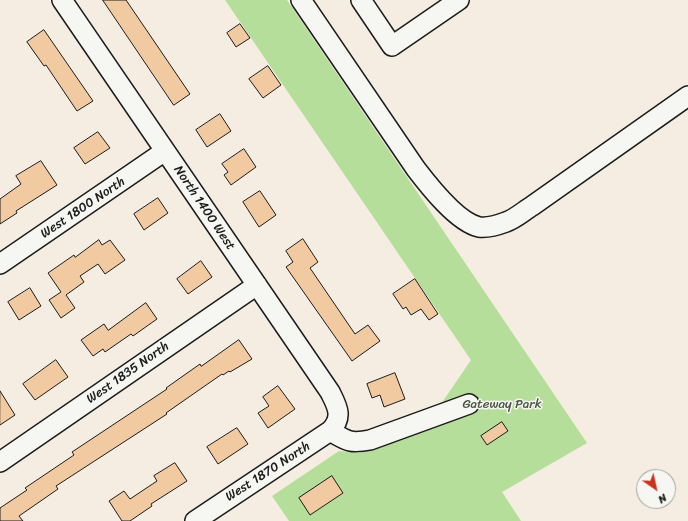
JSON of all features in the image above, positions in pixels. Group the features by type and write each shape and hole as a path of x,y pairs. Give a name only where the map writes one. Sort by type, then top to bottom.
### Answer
{"street":[{"name":"North 1400 West","path":"62,0 330,392 338,407 334,425"},
{"path":"301,0 416,169 455,213 466,221 479,227 492,226 507,222 688,96"},
{"path":"361,0 392,46 460,0"},
{"name":"West 1800 North","path":"0,264 165,151"},
{"name":"West 1835 North","path":"0,462 257,284"},
{"path":"334,425 347,441 356,443 469,404"},
{"name":"West 1870 North","path":"195,521 334,425"}],"green space":[{"name":"Gateway Park","path":"225,0 287,0 587,443 502,492 521,521 289,521 272,496 339,451 359,453 451,419 441,404 471,360"}],"building":[{"path":"103,0 126,0 190,94 174,105"},
{"path":"240,24 250,38 236,47 227,33"},
{"path":"44,30 93,101 77,111 46,65 44,66 27,42"},
{"path":"268,66 281,85 263,98 249,79"},
{"path":"220,114 231,131 207,147 196,130"},
{"path":"98,132 110,148 85,164 74,148"},
{"path":"244,149 256,167 231,185 224,175 228,172 222,164"},
{"path":"41,161 57,185 16,211 17,213 0,224 0,199 21,184 16,176"},
{"path":"260,191 276,215 259,227 243,202"},
{"path":"158,198 168,213 144,230 134,214"},
{"path":"303,239 318,262 310,268 355,334 368,325 380,341 352,361 286,267 293,262 286,251"},
{"path":"99,240 102,245 110,240 125,260 105,274 98,264 80,276 84,282 66,295 75,308 61,318 49,300 61,292 48,273 74,255 75,257"},
{"path":"201,261 212,277 188,294 177,279"},
{"path":"415,279 438,314 429,320 421,309 411,315 406,307 403,309 393,294"},
{"path":"30,288 41,306 19,320 8,302"},
{"path":"146,303 157,319 133,336 131,334 105,352 103,349 93,356 81,340 104,324 108,330"},
{"path":"239,340 252,359 230,372 229,371 223,375 222,374 166,413 167,414 56,486 58,489 19,516 23,521 0,521 0,508 27,490 25,488 74,455 72,452 167,389 166,388 200,364 201,366"},
{"path":"56,360 68,377 35,400 23,384"},
{"path":"395,373 405,399 384,407 380,395 372,398 367,384"},
{"path":"278,386 295,409 268,428 258,413 269,406 263,397"},
{"path":"0,391 15,415 0,425"},
{"path":"502,422 508,431 487,445 481,436"},
{"path":"237,428 248,444 218,464 207,447"},
{"path":"175,463 187,481 151,504 152,506 130,521 122,521 109,501 124,491 130,499 157,481 154,476"},
{"path":"332,476 343,493 310,515 299,498"}]}
